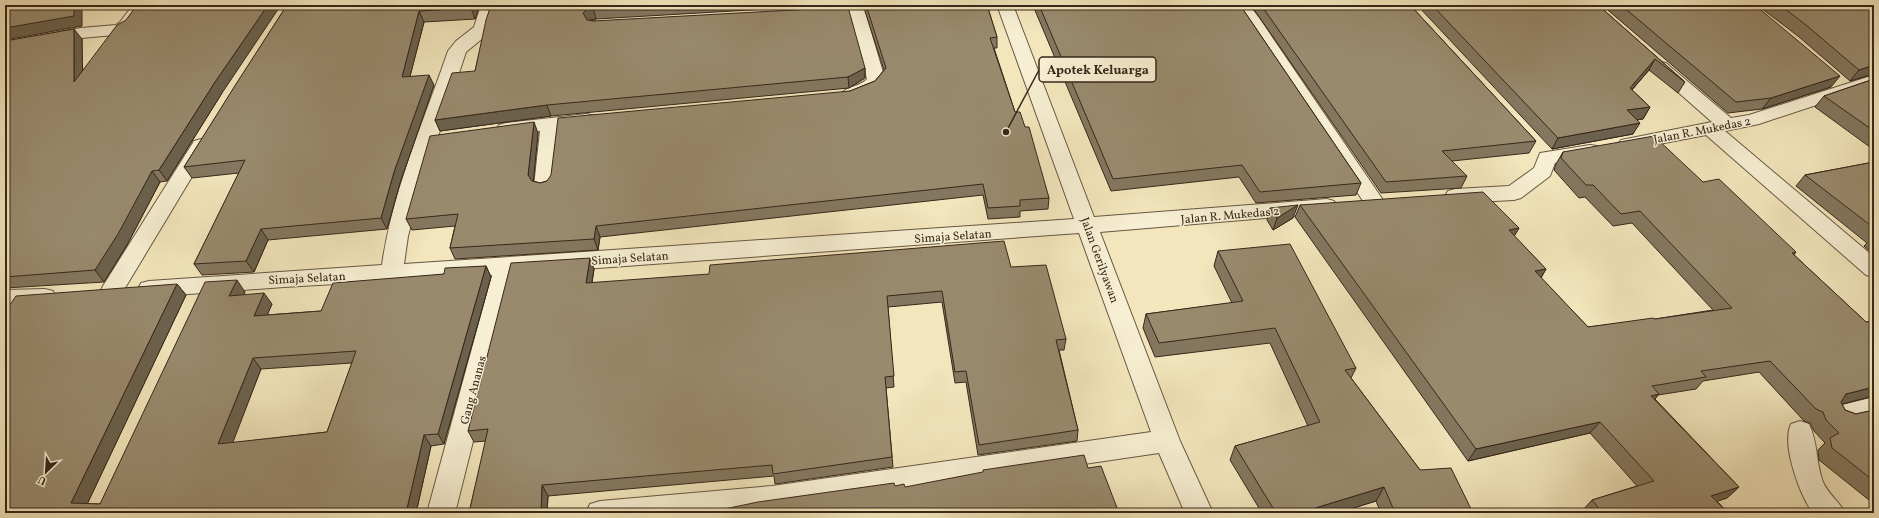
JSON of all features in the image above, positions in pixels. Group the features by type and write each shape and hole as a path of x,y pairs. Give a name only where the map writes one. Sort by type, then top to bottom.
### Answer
{"street":[{"path":"5,47 81,33 120,30 126,26 142,5"},
{"path":"392,273 398,233 434,140 457,51 460,46 482,29 489,5"},
{"name":"Jalan Gerilyawan","path":"1005,5 1167,441 1199,513"},
{"name":"Jalan R. Mukedas 2","path":"1087,227 1382,202 1240,5"},
{"path":"836,95 851,94 867,88 874,84 876,79 852,9"},
{"path":"1649,57 1719,127 1874,269"},
{"path":"1831,76 1848,90"},
{"name":"Jalan R. Mukedas 2","path":"1437,197 1514,192 1542,171 1542,153 1719,127 1752,120 1848,90 1874,80"},
{"path":"488,132 551,123 604,118"},
{"path":"544,186 551,123"},
{"path":"111,292 211,129"},
{"name":"Simaja Selatan","path":"88,294 111,292 199,295 392,273 1087,227"},
{"name":"Gang Ananas","path":"441,513 506,266"},
{"path":"5,319 12,299 65,296"},
{"path":"1843,414 1874,407"},
{"path":"1800,432 1809,483 1820,503 1831,513"},
{"path":"600,513 772,498 1167,441"}],"building":[{"path":"5,5 74,5 74,16 5,28"},
{"path":"137,5 268,5 215,82 159,170 152,171 118,234 95,270 5,277 5,41 74,29 74,82 117,25 126,20"},
{"path":"287,5 472,5 471,8 419,11 402,77 429,75 394,172 381,218 261,229 246,261 194,264 245,160 184,167"},
{"path":"491,5 645,5 587,9 583,13 587,20 593,21 848,7 865,68 848,77 547,105 435,120 452,73 475,71 486,20"},
{"path":"866,5 987,5 997,37 990,38 1015,112 1020,112 1025,127 1029,127 1049,198 1020,200 1020,206 988,208 983,184 596,226 594,239 450,248 458,214 406,219 430,136 534,122 528,175 532,181 540,183 547,181 551,175 558,118 850,91 875,81 886,68"},
{"path":"1039,5 1240,5 1361,183 1260,192 1242,165 1113,179"},
{"path":"1261,5 1410,5 1536,141 1442,151 1467,176 1386,182"},
{"path":"1432,5 1598,5 1685,82 1655,59 1630,88 1650,107 1627,110 1640,123 1558,138"},
{"path":"1621,5 1755,5 1840,76 1771,98 1736,102"},
{"path":"1780,5 1874,5 1874,65 1859,70"},
{"path":"1874,79 1874,131 1824,96"},
{"path":"1654,136 1703,182 1719,179 1796,252 1792,253 1866,322 1874,321 1874,387 1846,394 1841,402 1845,410 1856,414 1874,410 1874,481 1832,448 1830,438 1839,433 1826,420 1823,412 1816,409 1770,361 1701,371 1706,377 1652,386 1659,394 1651,396 1739,487 1711,496 1728,513 1603,513 1592,500 1654,481 1600,422 1476,449 1300,205 1483,192 1519,228 1509,230 1546,269 1535,271 1588,327 1732,308 1640,211 1621,214 1593,185 1586,185 1561,158 1563,152"},
{"path":"1874,162 1874,228 1805,175"},
{"path":"1298,205 1277,218 1270,208"},
{"path":"1004,241 1011,267 1046,265 1066,339 1056,340 1078,430 979,445 966,371 955,372 942,291 887,296 894,376 885,377 892,457 773,474 772,465 542,485 541,513 469,513 488,429 468,431 511,263 590,258 586,283 709,274 710,265"},
{"path":"1290,244 1356,368 1345,370 1420,470 1451,468 1473,513 1395,513 1384,487 1299,513 1276,513 1235,446 1320,422 1275,328 1159,343 1146,314 1243,301 1218,251"},
{"path":"486,266 438,434 424,435 406,513 5,513 5,312 16,296 177,284 71,503 100,504 205,282 237,280 229,296 264,293 254,316 321,311 333,283 444,274 445,268","holes":["356,351 327,432 218,444 253,358"]},
{"path":"1084,455 1088,468 1101,466 1119,513 705,513 758,502 894,483 895,486 904,484 905,487 983,472 983,470"}],"place":[{"name":"Apotek Keluarga","path":"1006,132"}]}
